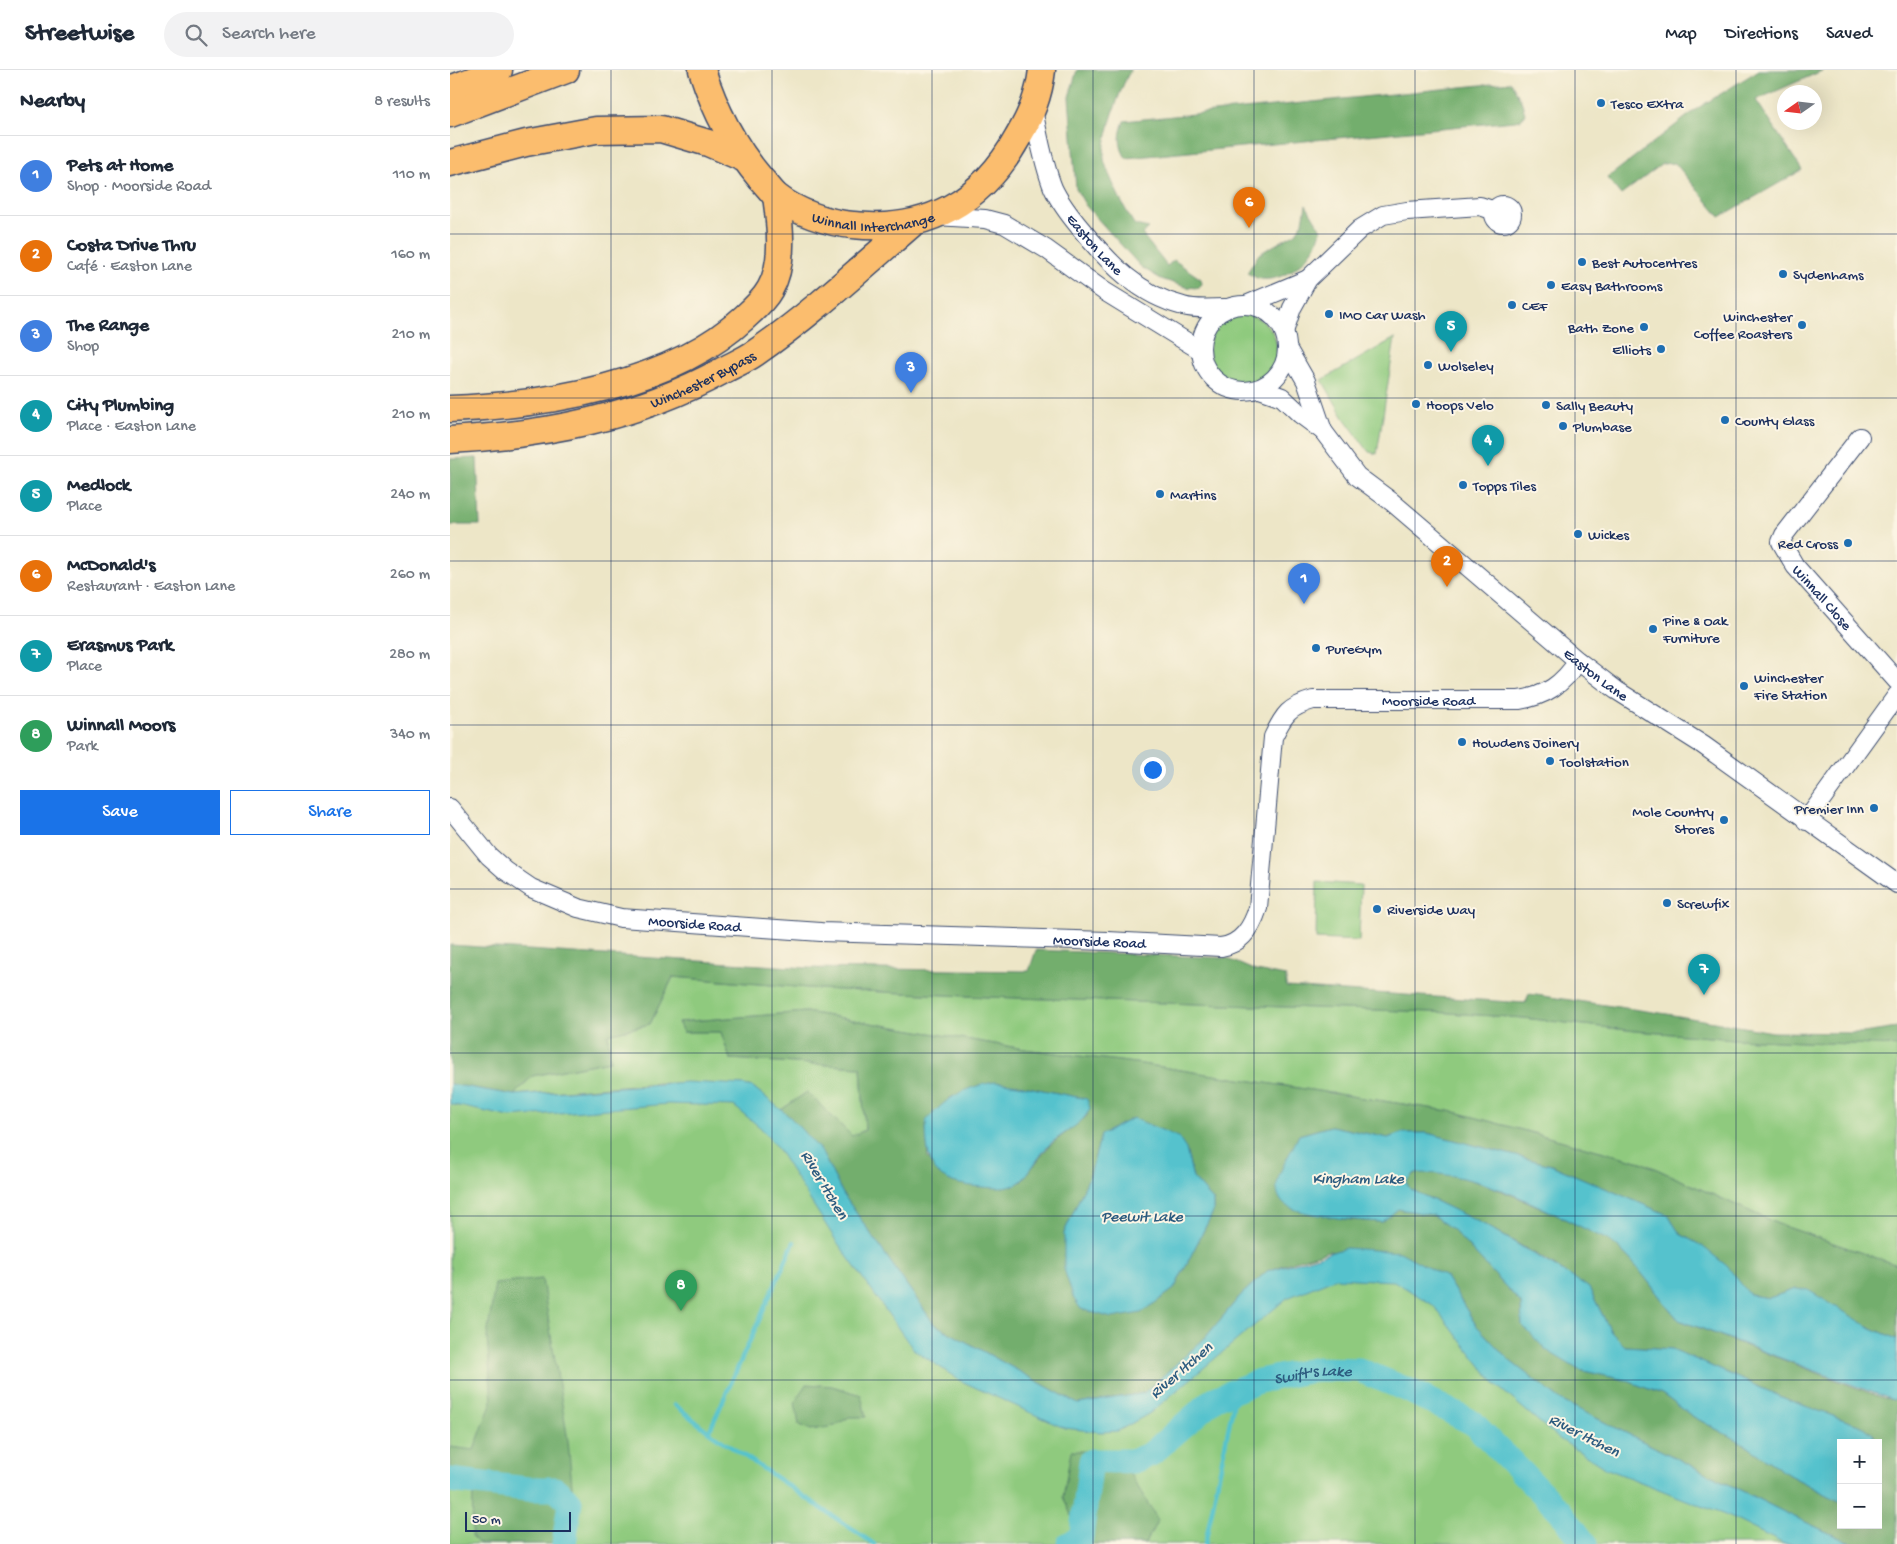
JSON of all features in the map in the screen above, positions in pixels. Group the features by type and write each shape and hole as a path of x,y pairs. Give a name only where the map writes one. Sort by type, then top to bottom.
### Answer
{"highway":[{"path":"450,89 499,70"},
{"path":"450,114 566,70"},
{"name":"Winnall Interchange","path":"703,74 723,125 744,159 776,196 821,220 837,224 872,227 924,219 962,202 984,184 1006,159 1033,110 1040,89 1042,70"},
{"path":"450,163 526,144 596,130 652,129 661,129 708,143 744,159"},
{"name":"Winchester Bypass","path":"450,409 514,405 628,381 662,369 724,336 756,307 770,289 780,245 776,196"},
{"name":"Winchester Bypass","path":"450,440 515,436 615,416 664,399 706,380 754,354 924,219"}],"street":[{"name":"Easton Lane","path":"1033,110 1045,165 1054,190 1066,209 1098,250 1139,288 1158,298 1184,307 1225,308"},
{"path":"1308,279 1246,304 1225,308 1214,316 1206,325 1201,337 1200,350 1204,367 1213,379 1225,388 1240,392 1260,389 1267,385 1280,372 1292,308 1308,279 1360,229 1383,215 1407,211 1480,206 1494,211"},
{"name":"Easton Lane","path":"924,219 985,219 1004,224 1046,249 1072,270 1126,305 1200,350"},
{"path":"1246,304 1265,310 1279,323 1286,340"},
{"name":"Easton Lane","path":"1286,340 1306,380 1323,431"},
{"name":"Easton Lane","path":"1260,389 1282,397 1323,431 1357,476 1392,502 1578,661 1616,690 1703,745 1806,821 1897,884"},
{"name":"Winnall Close","path":"1860,437 1784,535 1781,542 1795,566 1897,681"},
{"name":"Moorside Road","path":"450,808 489,856 506,871 531,888 578,908 621,918 821,932 1108,941 1221,947 1238,942 1255,917 1258,908 1273,737 1283,718 1294,706 1313,700 1519,700 1534,698 1549,692 1563,681 1578,661"},
{"path":"1806,821 1897,694"}],"green space":[{"path":"1077,70 1131,70 1122,87 1113,113 1106,140 1104,159 1131,220 1135,225 1149,228 1142,234 1167,266 1174,260 1201,279 1202,284 1198,288 1186,287 1161,279 1141,267 1086,206 1076,189 1069,97"},
{"path":"1759,70 1824,70 1790,85 1777,85 1777,91 1756,100 1802,170 1720,217 1675,163 1662,164 1621,195 1607,178 1698,108"},
{"path":"1511,82 1522,103 1525,114 1521,120 1126,158 1121,144 1120,135 1124,121"},
{"path":"1306,205 1321,230 1314,248 1307,257 1291,271 1272,279 1260,279 1247,273 1259,254 1296,233 1303,222"},
{"path":"1243,315 1256,318 1267,325 1274,336 1277,349 1274,362 1267,373 1256,380 1243,383 1230,380 1219,373 1212,362 1209,349 1212,336 1219,325 1230,318"},
{"path":"1395,338 1377,454 1369,452 1344,418 1322,380"},
{"path":"477,458 480,525 450,525 450,459"},
{"path":"1317,882 1361,885 1359,941 1316,939"},
{"path":"450,945 808,968 1029,971 1036,950 1226,958 1256,971 1286,976 1286,987 1525,1003 1529,994 1773,1032 1863,1033 1897,1028 1897,1046 1735,1039 1636,1031 1524,1018 1434,1012 988,997 821,989 673,977 650,1024 608,1034 610,1061 532,1076 514,1095 450,1084"},
{"path":"673,977 821,989 988,997 1434,1012 1524,1018 1636,1031 1735,1039 1897,1046 1897,1265 1778,1224 1641,1162 1455,1112 1135,1063 1024,1049 806,1012 678,1022 683,1032 721,1032 730,1059 861,1067 865,1130 852,1137 807,1092 781,1110 753,1087 743,1085 657,1083 514,1095 532,1076 610,1061 608,1034 650,1024"},
{"path":"806,1012 1024,1049 1135,1063 1455,1112 1641,1162 1778,1224 1897,1265 1897,1339 1871,1328 1796,1289 1769,1298 1750,1295 1702,1246 1680,1234 1668,1215 1551,1165 1427,1133 1401,1133 1388,1138 1331,1126 1299,1135 1294,1148 1330,1216 1351,1220 1382,1222 1398,1209 1433,1215 1453,1230 1521,1303 1522,1325 1579,1370 1625,1380 1662,1394 1692,1416 1744,1444 1789,1475 1837,1500 1837,1529 1882,1529 1882,1439 1874,1439 1873,1434 1864,1427 1791,1401 1672,1349 1625,1346 1611,1332 1589,1288 1546,1260 1487,1226 1410,1189 1406,1182 1419,1173 1442,1173 1471,1180 1538,1206 1610,1241 1620,1249 1638,1268 1679,1320 1883,1398 1893,1400 1897,1398 1897,1544 1853,1544 1786,1513 1562,1401 1510,1361 1476,1325 1446,1277 1329,1251 1267,1271 1240,1296 1205,1338 1144,1393 1078,1404 934,1324 843,1194 821,1151 781,1110 807,1092 852,1136 865,1130 861,1067 730,1059 721,1032 683,1032 678,1022","holes":["1018,1085 1086,1099 1087,1116 1049,1146 1021,1182 928,1159 926,1121 951,1097","1133,1118 1186,1149 1193,1178 1213,1200 1213,1212 1174,1289 1160,1299 1064,1233 1090,1175 1101,1135"]},
{"path":"450,1092 507,1105 744,1096 1000,1382 1316,1267 1435,1286 1479,1349 1811,1544 450,1544"},
{"path":"542,1279 568,1441 576,1530 553,1544 480,1544 472,1537 473,1489 450,1487 450,1447 474,1450 492,1401 487,1337 495,1284"},
{"path":"806,1384 832,1386 861,1395 866,1417 849,1417 835,1426 811,1430 799,1425 795,1402"},
{"path":"1071,1451 1116,1451 1158,1520 1145,1544 1071,1544 1081,1538 1063,1497"}],"water":[{"name":"River Itchen","path":"686,1082 753,1087 790,1117 821,1151 843,1194 934,1324 1078,1404 1144,1393 1205,1338 1240,1296 1267,1271 1346,1248 1400,1252 1446,1277 1476,1325 1510,1361 1562,1401 1786,1513 1853,1544 1784,1544 1730,1517 1605,1468 1558,1438 1496,1385 1433,1305 1394,1281 1336,1278 1287,1298 1150,1413 1118,1431 1101,1432 1064,1428 959,1380 913,1349 835,1239 777,1148 761,1128 734,1106 668,1104 510,1117 450,1104 450,1084 514,1095"},
{"path":"995,1082 1087,1099 1090,1108 1078,1124 1048,1146 1026,1176 1016,1185 997,1188 953,1182 943,1177 931,1162 926,1137 926,1121 941,1106 956,1095 974,1087"},
{"name":"Peewit Lake","path":"1133,1118 1178,1137 1186,1149 1193,1178 1213,1200 1213,1212 1174,1289 1141,1313 1112,1318 1081,1309 1074,1299 1064,1269 1064,1233 1090,1175 1101,1135"},
{"name":"Kingham Lake","path":"1331,1126 1388,1138 1401,1133 1427,1133 1551,1165 1668,1215 1680,1234 1702,1246 1727,1266 1750,1295 1769,1298 1796,1289 1808,1290 1871,1328 1897,1339 1897,1398 1893,1400 1679,1320 1638,1268 1610,1241 1516,1196 1491,1186 1441,1174 1415,1173 1406,1182 1410,1189 1487,1226 1589,1288 1611,1332 1625,1346 1672,1349 1791,1401 1864,1427 1873,1434 1874,1439 1837,1439 1837,1500 1789,1475 1744,1444 1692,1416 1662,1394 1625,1380 1579,1370 1546,1350 1522,1325 1521,1303 1453,1230 1433,1215 1398,1209 1382,1222 1317,1215 1285,1205 1278,1195 1277,1184 1283,1165 1299,1135"}],"waterway":[{"path":"709,1432 794,1242"},
{"name":"Swift's Lake","path":"1069,1544 1081,1538 1091,1461 1134,1461 1151,1454 1214,1399 1259,1381 1318,1369 1359,1370 1408,1390 1473,1423 1560,1511 1585,1544"},
{"path":"1205,1544 1236,1391"},
{"path":"675,1405 709,1432 874,1544"},
{"name":"Swift's Lake","path":"450,1480 528,1489 555,1489 570,1502 564,1544"}],"place":[{"name":"Tesco Extra","path":"1601,103"},
{"name":"McDonald's","path":"1249,228"},
{"name":"Best Autocentres","path":"1582,262"},
{"name":"Sydenhams","path":"1783,274"},
{"name":"Easy Bathrooms","path":"1551,285"},
{"name":"CEF","path":"1512,305"},
{"name":"IMO Car Wash","path":"1329,314"},
{"name":"Winchester Coffee Roasters","path":"1802,325"},
{"name":"Bath Zone","path":"1644,327"},
{"name":"Elliots","path":"1661,349"},
{"name":"Medlock","path":"1451,352"},
{"name":"Wolseley","path":"1428,365"},
{"name":"The Range","path":"911,393"},
{"name":"Hoops Velo","path":"1416,404"},
{"name":"Sally Beauty","path":"1546,405"},
{"name":"County Glass","path":"1725,420"},
{"name":"Plumbase","path":"1563,426"},
{"name":"City Plumbing","path":"1488,466"},
{"name":"Topps Tiles","path":"1463,485"},
{"name":"Martins","path":"1160,494"},
{"name":"Wickes","path":"1578,534"},
{"name":"Red Cross","path":"1848,543"},
{"name":"Costa Drive Thru","path":"1447,587"},
{"name":"Pets at Home","path":"1304,604"},
{"name":"Pine & Oak Furniture","path":"1653,629"},
{"name":"PureGym","path":"1316,648"},
{"name":"Winchester Fire Station","path":"1744,686"},
{"name":"Howdens Joinery","path":"1462,742"},
{"name":"Toolstation","path":"1550,761"},
{"name":"Premier Inn","path":"1874,808"},
{"name":"Mole Country Stores","path":"1724,820"},
{"name":"Screwfix","path":"1667,903"},
{"name":"Riverside Way","path":"1377,909"},
{"name":"Erasmus Park","path":"1704,995"},
{"name":"Winnall Moors","path":"681,1311"}]}
